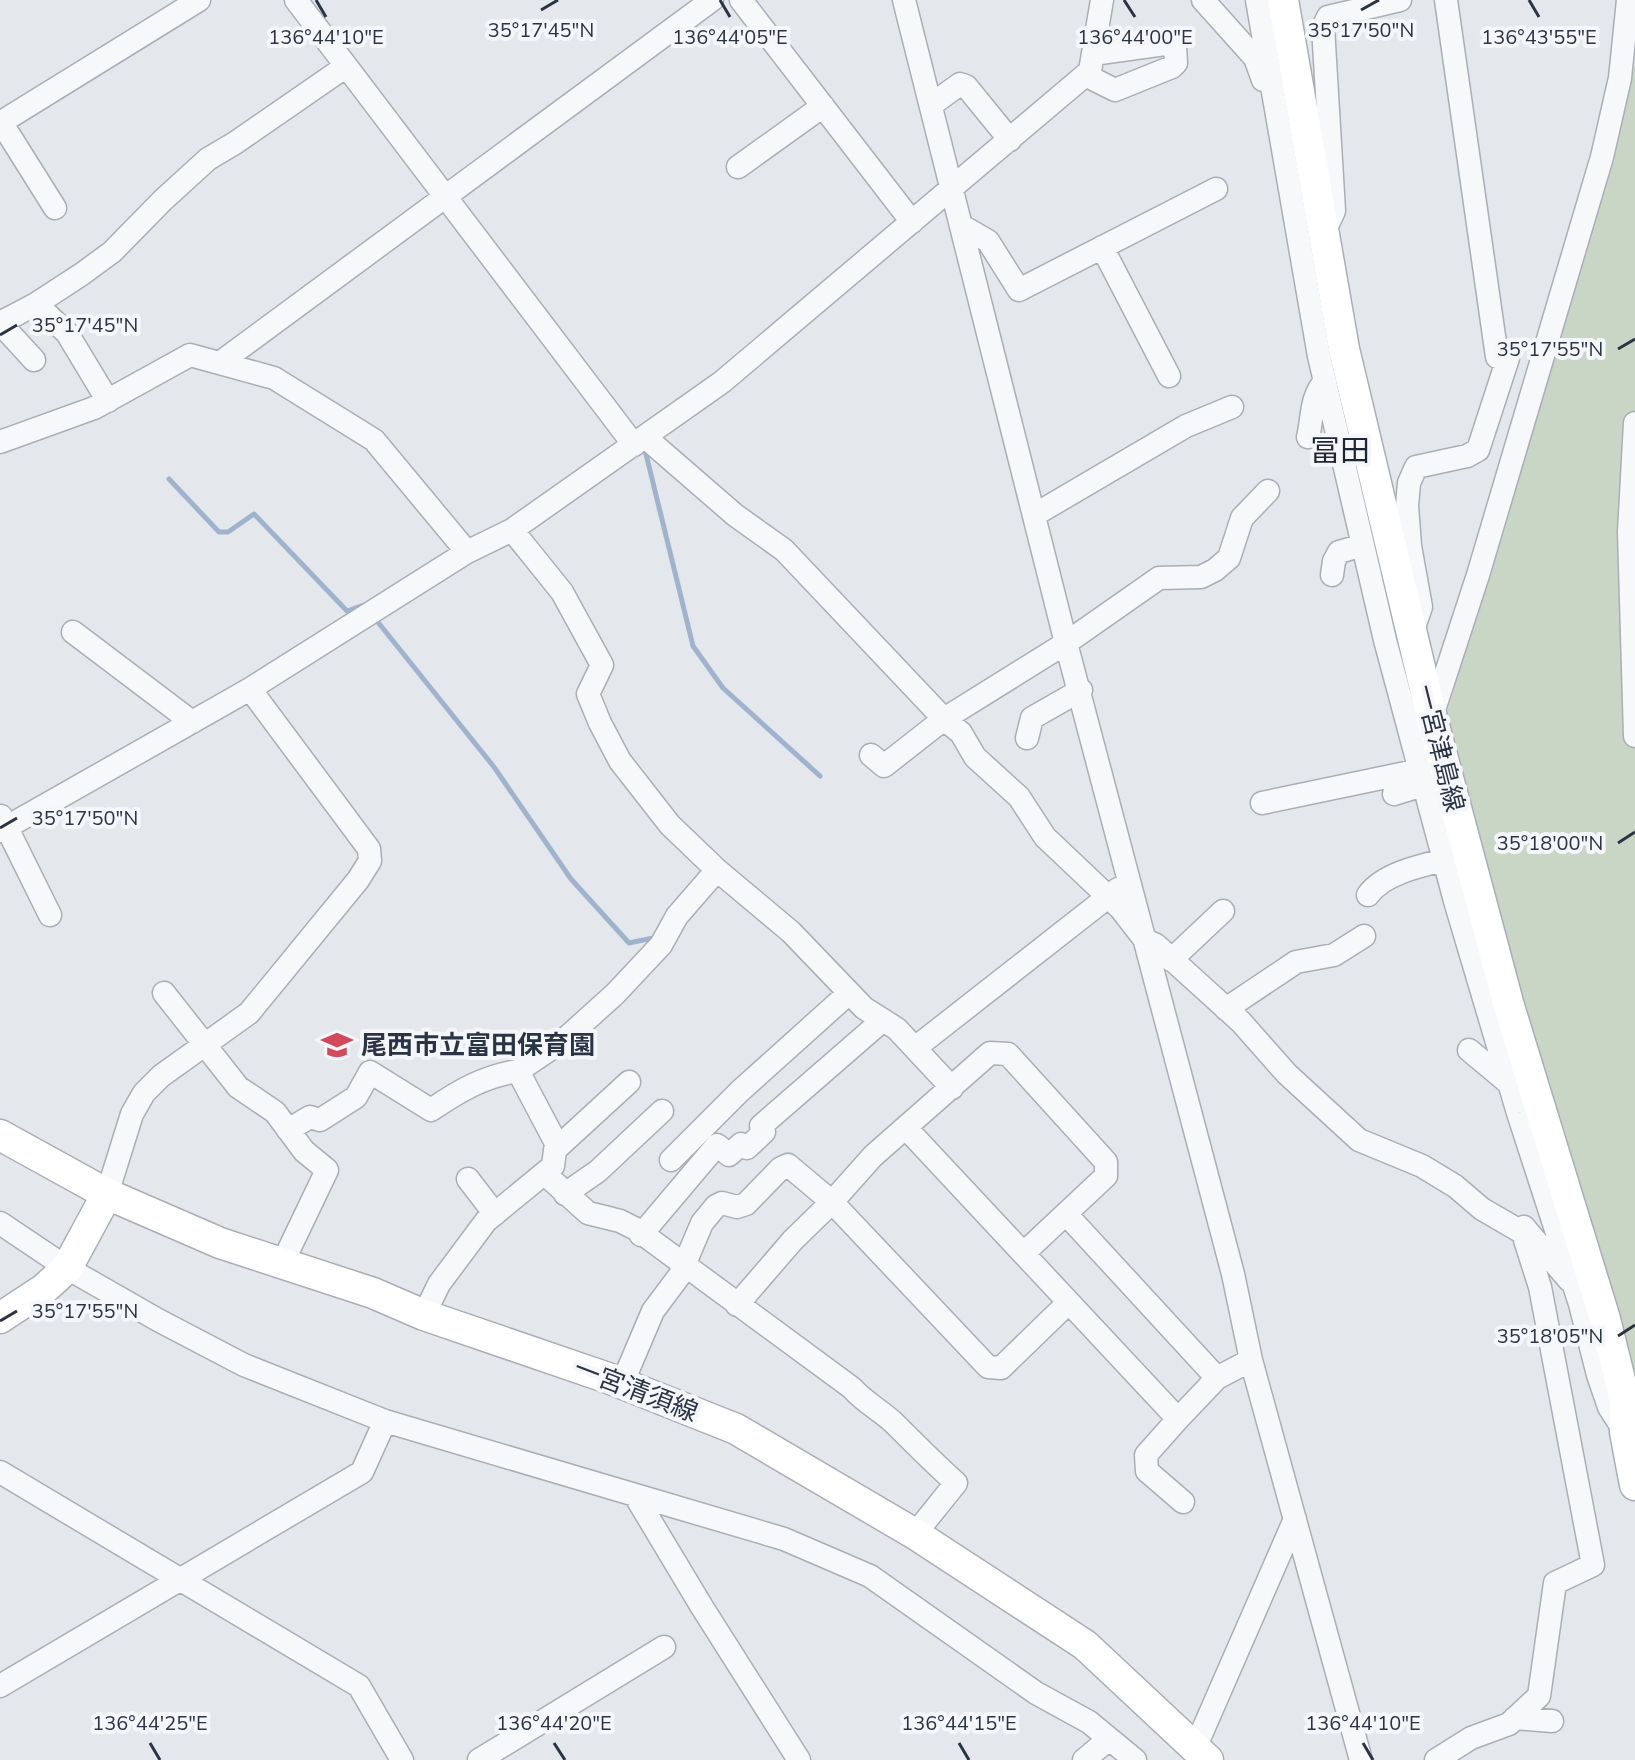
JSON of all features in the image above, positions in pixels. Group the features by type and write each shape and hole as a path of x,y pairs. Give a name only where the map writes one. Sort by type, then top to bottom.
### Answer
{"main road":[{"name":"一宮津島線","path":"1283,0 1344,349 1432,718 1509,1006 1605,1319 1625,1400 1625,1432 1635,1485"},
{"name":"一宮清須線","path":"0,1135 107,1194 220,1243 373,1293 424,1315 622,1384 736,1429 915,1534 1085,1645 1202,1754"},
{"path":"0,1318 44,1289 67,1268 107,1194"}],"street":[{"path":"55,208 0,122 199,0"},
{"path":"296,0 443,197 639,441 784,550 944,719 961,733 975,757 1019,797 1045,837 1121,909 1145,940 1156,945 1241,1022 1287,1074 1359,1140 1422,1166 1455,1186 1482,1209 1525,1234"},
{"path":"221,362 712,0"},
{"path":"741,0 912,222"},
{"path":"904,0 1036,514 1066,643 1081,690 1233,1274 1251,1360 1361,1760"},
{"path":"1089,64 1102,0"},
{"path":"1203,0 1247,47 1255,58 1258,71 1267,85 1273,88"},
{"path":"1257,0 1325,381 1422,777 1601,1386 1609,1407 1625,1432"},
{"path":"1324,233 1334,211 1323,27 1328,17 1400,0"},
{"path":"1412,633 1421,607 1410,546 1409,483 1416,467 1467,456 1478,450 1508,358 1497,357 1446,0"},
{"path":"1432,718 1478,575 1602,157 1620,78 1628,0"},
{"path":"50,915 3,824 250,689 467,552 512,530 722,382 1010,140 1089,64 1172,43 1175,47 1176,63 1172,67 1118,97 1089,64"},
{"path":"34,360 0,323 36,304 112,252 208,159 345,67"},
{"path":"931,105 960,84 966,86 1010,140"},
{"path":"738,167 823,106"},
{"path":"962,226 988,241 1019,290 1216,189"},
{"path":"1102,247 1169,376"},
{"path":"36,304 67,333 108,401"},
{"path":"0,442 108,401 190,355 221,362 274,378 374,440 467,552"},
{"path":"1308,437 1316,390 1325,381"},
{"path":"1036,514 1186,426 1232,407"},
{"path":"1635,423 1629,532 1635,736"},
{"path":"871,755 884,766 944,719 1066,643 1159,578 1201,577 1215,570 1229,558 1242,518 1268,491"},
{"path":"512,530 562,592 602,665 588,694 620,761 670,825 717,870 791,932 864,1008 897,1029 952,1088"},
{"path":"1332,575 1339,552 1363,545"},
{"path":"73,632 192,722"},
{"path":"107,1194 128,1124 144,1093 161,1076 249,1013 358,880 370,861 369,849 359,832 316,780 250,689"},
{"path":"1027,738 1032,718 1081,690"},
{"path":"1394,794 1422,777"},
{"path":"1262,803 1422,777"},
{"path":"1368,895 1373,888 1415,867 1444,860"},
{"path":"288,1130 310,1117 320,1120 356,1097 370,1072 431,1110 475,1082 495,1074 518,1071 564,1040 615,994 661,945 677,916 717,870"},
{"path":"915,1048 1128,880"},
{"path":"1171,960 1223,911"},
{"path":"1226,1009 1296,962 1334,955 1364,936"},
{"path":"164,993 238,1087 275,1112 304,1151 327,1170 282,1264"},
{"path":"671,1160 740,1091 849,993"},
{"path":"641,1235 717,1145 729,1155 741,1144 747,1148 764,1132 761,1126 883,1020"},
{"path":"1469,1050 1511,1085"},
{"path":"737,1305 793,1240 873,1156 990,1053 1008,1054 1106,1162 1106,1176 1024,1253"},
{"path":"424,1315 439,1284 486,1221 546,1175 553,1166 556,1143 518,1071"},
{"path":"556,1149 629,1082"},
{"path":"565,1194 598,1171 662,1111"},
{"path":"906,1128 1178,1419"},
{"path":"622,1384 653,1311 685,1265 702,1223 722,1203 737,1207 746,1204 781,1168 788,1165 832,1202 988,1367 1001,1368 1068,1303"},
{"path":"546,1175 588,1213 620,1221 636,1229 852,1388 866,1403 894,1423 914,1446 956,1483 915,1534"},
{"path":"468,1179 495,1214"},
{"path":"1066,1214 1217,1378"},
{"path":"0,1223 67,1268 244,1365 385,1421 784,1539 870,1576 1036,1693 1089,1722 1135,1760"},
{"path":"1436,1760 1471,1738 1509,1724 1539,1696 1555,1583 1593,1565 1540,1287 1524,1227 1564,1278 1573,1283"},
{"path":"1183,1502 1147,1471 1146,1455 1217,1378 1251,1360"},
{"path":"0,1686 362,1472 385,1421"},
{"path":"0,1472 359,1686 402,1760"},
{"path":"636,1497 799,1760"},
{"path":"1202,1754 1295,1519"},
{"path":"479,1760 664,1647"},
{"path":"1515,1718 1552,1721"},
{"path":"1084,1760 1109,1739"}],"green space":[{"path":"1635,63 1635,1382 1523,1002 1446,715 1614,159"}],"waterway":[{"path":"645,450 693,646 723,688 820,776"},
{"path":"169,479 219,532 228,532 254,514 347,611 364,605"},
{"path":"377,621 494,767 571,879 629,943 653,938"}],"place":[{"name":"尾西市立富田保育園","path":"337,1045"}],"district":[{"name":"冨田","path":"1340,451"}]}
